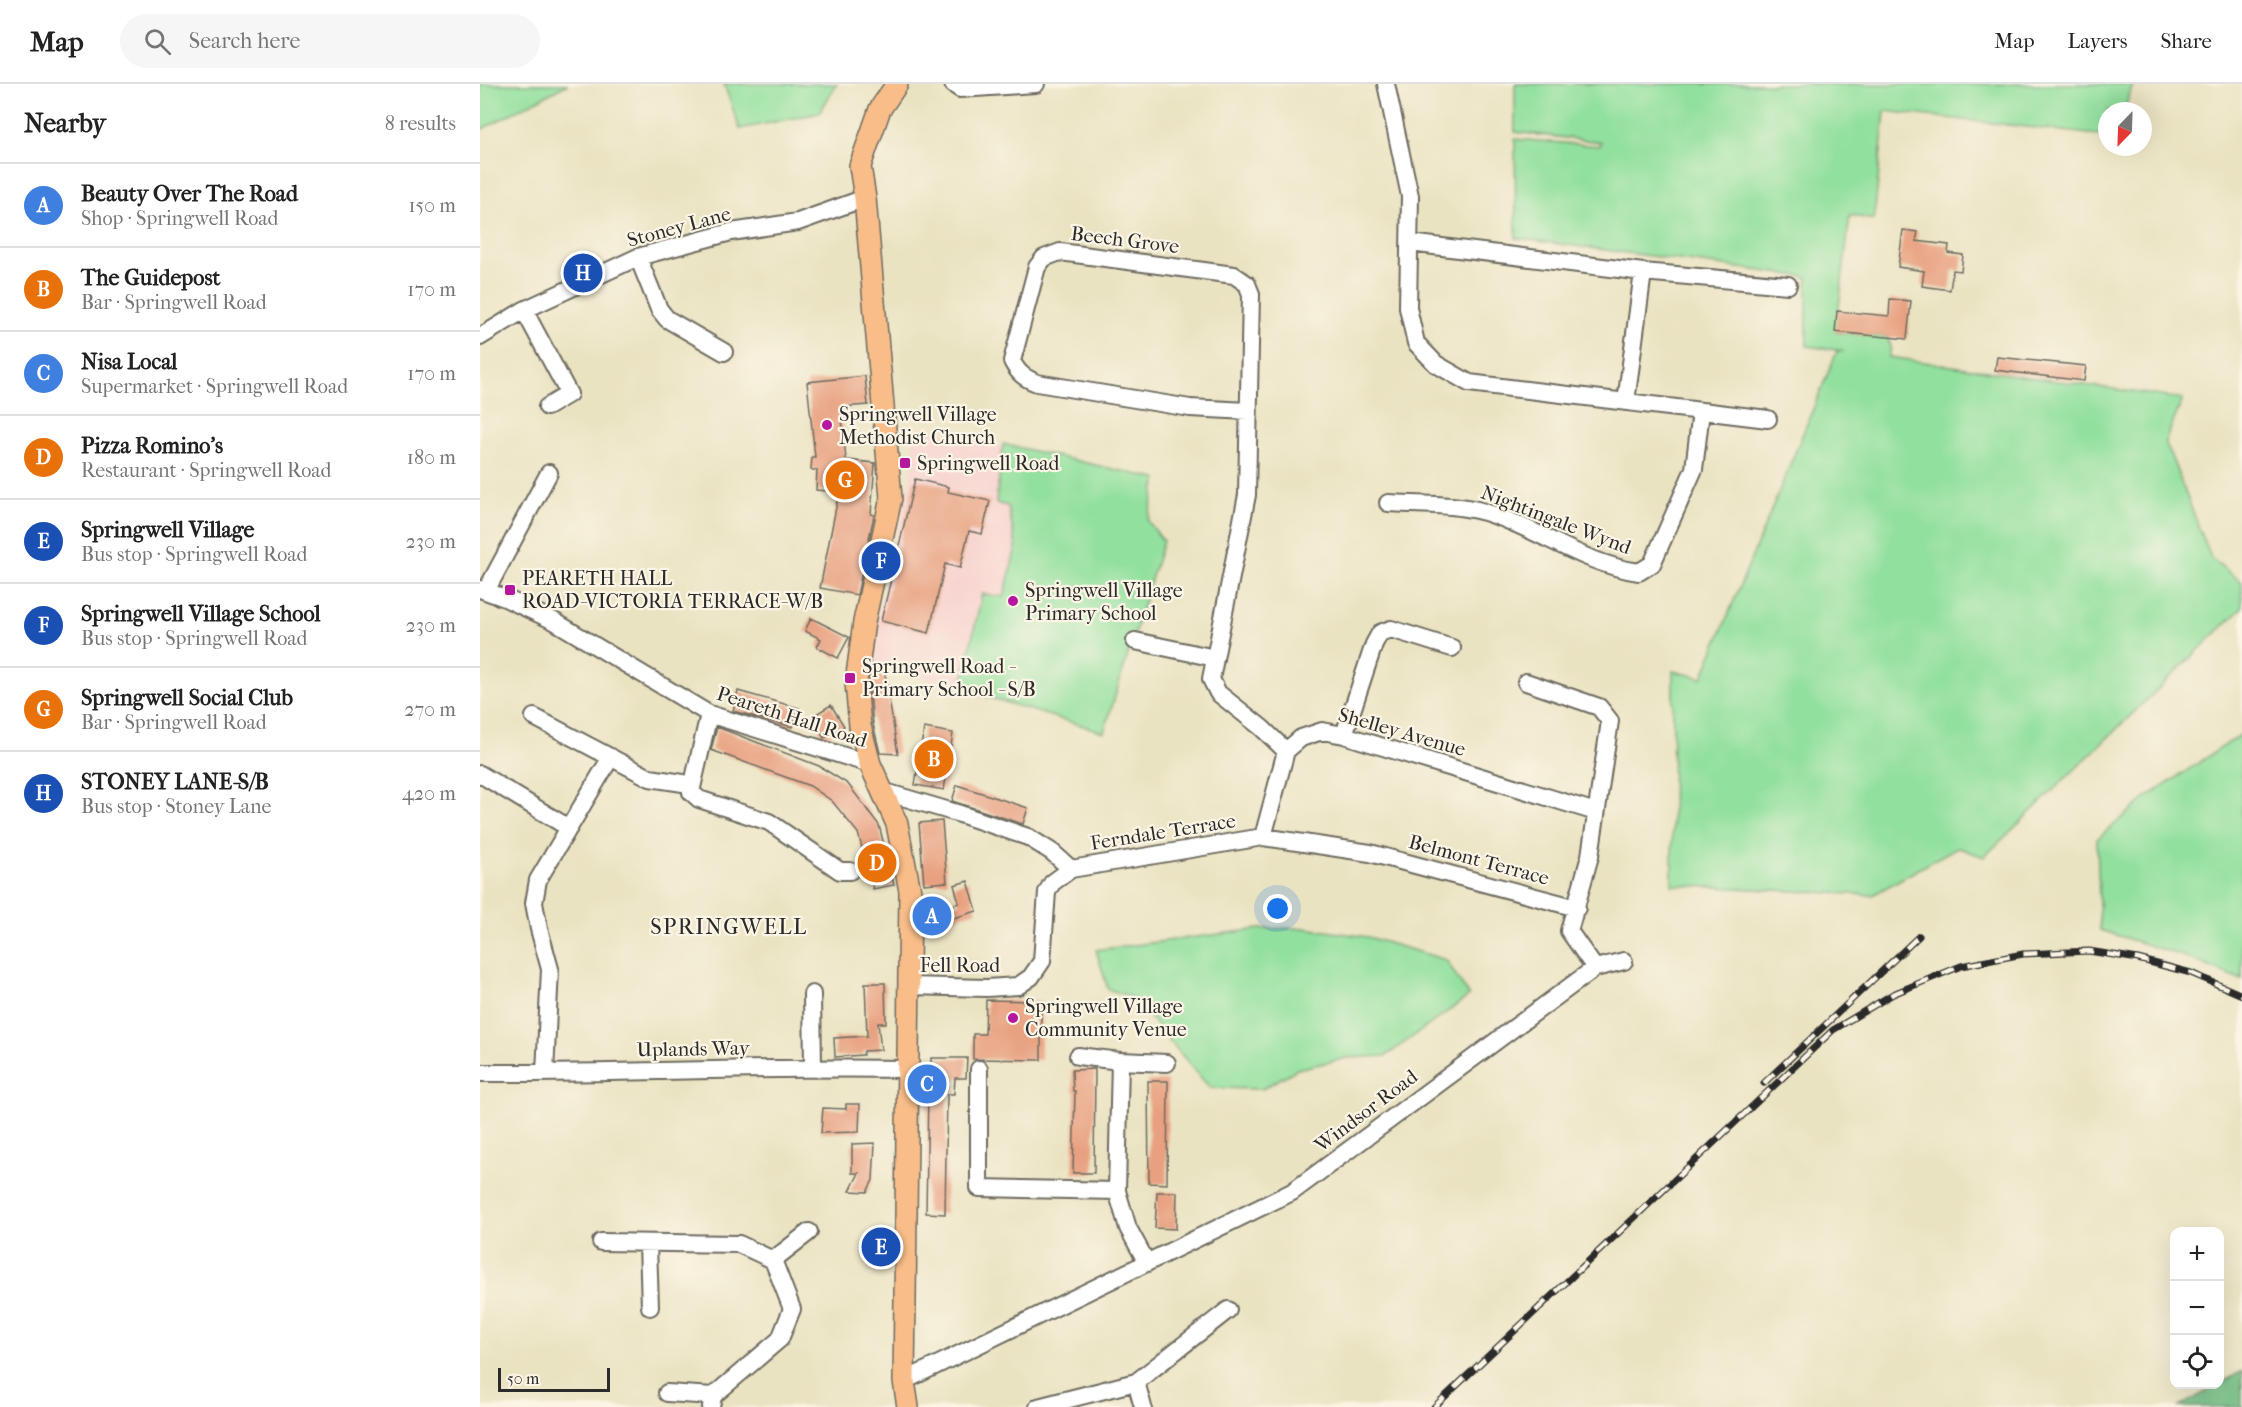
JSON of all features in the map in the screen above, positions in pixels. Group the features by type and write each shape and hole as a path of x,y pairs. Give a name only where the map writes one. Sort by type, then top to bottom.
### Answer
{"main road":[{"path":"897,84 880,110 860,166 866,198 891,498 864,622 856,683 860,726 870,764 897,824 910,891 904,1380 908,1407"}],"street":[{"path":"953,84 960,89 1036,84"},
{"path":"1386,84 1410,196 1408,308 1416,343 1436,364 1469,383 1768,419"},
{"name":"Stoney Lane","path":"480,337 524,310 638,257 731,232 798,222 866,198"},
{"path":"1410,243 1643,272 1788,285"},
{"name":"Beech Grove","path":"1248,411 1190,408 1037,383 1026,379 1012,361 1037,267 1044,258 1060,252 1233,275 1247,284 1251,294 1246,495 1211,679 1218,693 1262,728 1286,751"},
{"path":"638,257 659,309 666,319 724,352"},
{"path":"1626,402 1643,272"},
{"path":"524,310 569,394 547,407"},
{"name":"Nightingale Wynd","path":"1388,503 1463,507 1493,514 1601,563 1639,572 1652,564 1694,469 1701,411"},
{"path":"483,590 549,473"},
{"name":"Peareth Hall Road","path":"483,590 554,621 709,714 870,764"},
{"path":"1344,735 1374,644 1380,633 1391,629 1452,648"},
{"path":"1135,641 1215,658"},
{"path":"1526,682 1599,707 1610,721 1590,856 1569,931 1595,968"},
{"path":"709,714 691,792 699,799 769,822 840,871 850,871"},
{"path":"534,717 650,778 683,783"},
{"name":"Shelley Avenue","path":"1286,751 1300,738 1322,731 1344,735 1596,813"},
{"path":"1263,837 1286,751"},
{"path":"545,1074 550,969 534,903 538,880 611,757"},
{"path":"480,774 569,828"},
{"path":"882,791 960,813 1028,837 1052,852 1071,868"},
{"name":"Ferndale Terrace","path":"1071,868 1263,837 1370,853"},
{"name":"Belmont Terrace","path":"1370,853 1577,908"},
{"name":"Fell Road","path":"909,986 987,988 1018,986 1031,977 1042,961 1047,892 1052,883 1071,868"},
{"name":"Windsor Road","path":"904,1380 1292,1192 1595,968 1624,961"},
{"path":"812,994 813,1067"},
{"path":"1078,1056 1120,1062 1167,1063"},
{"path":"1120,1062 1117,1191 1128,1228 1147,1263"},
{"name":"Uplands Way","path":"480,1073 545,1074 813,1067 907,1069"},
{"path":"979,1069 979,1188 1117,1191"},
{"path":"773,1260 809,1232"},
{"path":"601,1242 739,1244 773,1260 792,1309 780,1339 712,1402 667,1393"},
{"path":"648,1244 650,1307"},
{"path":"1038,1407 1136,1382 1228,1310"},
{"path":"1136,1382 1143,1407"}],"shaded area":[{"name":"Springwell Village Primary School","path":"914,427 1157,479 1148,521 1163,541 1104,732 867,661 911,475"}],"green space":[{"path":"480,84 568,84 480,130"},
{"path":"724,84 837,84 819,113 740,129"},
{"path":"1515,84 2133,84 2127,102 2098,102 2098,135 1885,111 1874,220 1850,215 1836,332 1887,337 1891,346 1889,357 2183,399 2165,441 2211,558 2242,582 2242,608 1984,857 1957,847 1873,895 1672,885 1673,671 1702,678 1837,351 1844,351 1807,346 1807,277 1516,238 1515,139 1600,146 1601,142 1515,132"},
{"name":"Springwell Village Primary School","path":"1003,444 1157,479 1148,521 1163,541 1104,732 961,689 982,594 1004,597 1016,547 1008,506 996,503"},
{"path":"2242,734 2242,980 2183,956 2100,930 2097,839 2147,797"},
{"path":"1304,928 1368,937 1446,960 1469,996 1386,1056 1347,1058 1297,1069 1262,1089 1210,1088 1133,998 1108,989 1096,950 1260,929"},
{"path":"2242,1371 2242,1407 2179,1407 2210,1389 2224,1389 2224,1381"}],"building":[{"path":"1903,230 1918,232 1916,241 1949,245 1948,253 1963,255 1961,271 1953,270 1950,290 1922,286 1924,271 1898,267"},
{"path":"1890,299 1911,301 1907,339 1835,332 1837,311 1889,316"},
{"path":"1997,357 2086,366 2084,381 1995,370"},
{"path":"865,376 868,405 841,407 846,460 875,463 871,514 874,515 857,595 820,588 839,492 816,490 817,470 811,470 812,457 815,457 807,382"},
{"path":"915,479 949,487 948,492 990,501 982,534 969,531 960,568 945,564 929,633 881,621"},
{"path":"811,618 849,637 838,658 817,647 821,639 805,631"},
{"path":"871,664 884,668 898,754 880,753 873,724 869,683"},
{"path":"738,691 799,708 793,727 733,711"},
{"path":"831,705 844,726 824,738 811,717"},
{"path":"717,727 819,766 848,784 879,825 894,885 873,889 858,833 832,801 810,786 711,750"},
{"path":"924,728 953,733 944,790 915,785"},
{"path":"957,785 1028,808 1023,824 952,801"},
{"path":"942,821 947,882 924,884 919,823"},
{"path":"968,881 977,911 930,925 927,913 959,903 954,885"},
{"path":"865,983 885,983 886,1023 878,1023 881,1050 864,1051 863,1055 835,1057 834,1038 867,1036"},
{"name":"Springwell Village Community Venue","path":"986,1000 1041,1001 1041,1060 973,1059 973,1034 985,1034"},
{"path":"931,1058 967,1058 966,1078 955,1078 954,1094 947,1094 945,1214 926,1213 928,1092 920,1092 921,1073 931,1073"},
{"path":"1095,1069 1094,1173 1073,1173 1075,1091 1073,1091 1072,1070"},
{"path":"1148,1081 1168,1081 1167,1184 1149,1183"},
{"path":"846,1104 860,1104 859,1132 821,1133 823,1108 846,1109"},
{"path":"875,1143 873,1180 867,1192 850,1191 859,1173 852,1173 852,1144"},
{"path":"1157,1192 1177,1192 1176,1229 1155,1228"}],"railway":[{"path":"1764,1083 1919,936"},
{"path":"1434,1407 1833,1030 1893,994 1961,966 2023,954 2089,951 2138,959 2191,973 2242,995"}],"place":[{"name":"STONEY LANE-S/B","path":"583,273"},
{"name":"Springwell Village Methodist Church","path":"827,425"},
{"name":"Springwell Road","path":"905,463"},
{"name":"Springwell Social Club","path":"845,480"},
{"name":"Springwell Village School","path":"881,561"},
{"name":"PEARETH HALL ROAD-VICTORIA TERRACE-W/B","path":"510,590"},
{"name":"Springwell Village Primary School","path":"1013,601"},
{"name":"Springwell Road - Primary School - S/B","path":"850,678"},
{"name":"The Guidepost","path":"934,759"},
{"name":"Pizza Romino's","path":"877,863"},
{"name":"Beauty Over The Road","path":"932,916"},
{"name":"Springwell Village Community Venue","path":"1013,1018"},
{"name":"Nisa Local","path":"927,1084"},
{"name":"Springwell Village","path":"881,1247"}],"district":[{"name":"SPRINGWELL","path":"729,927"}]}
